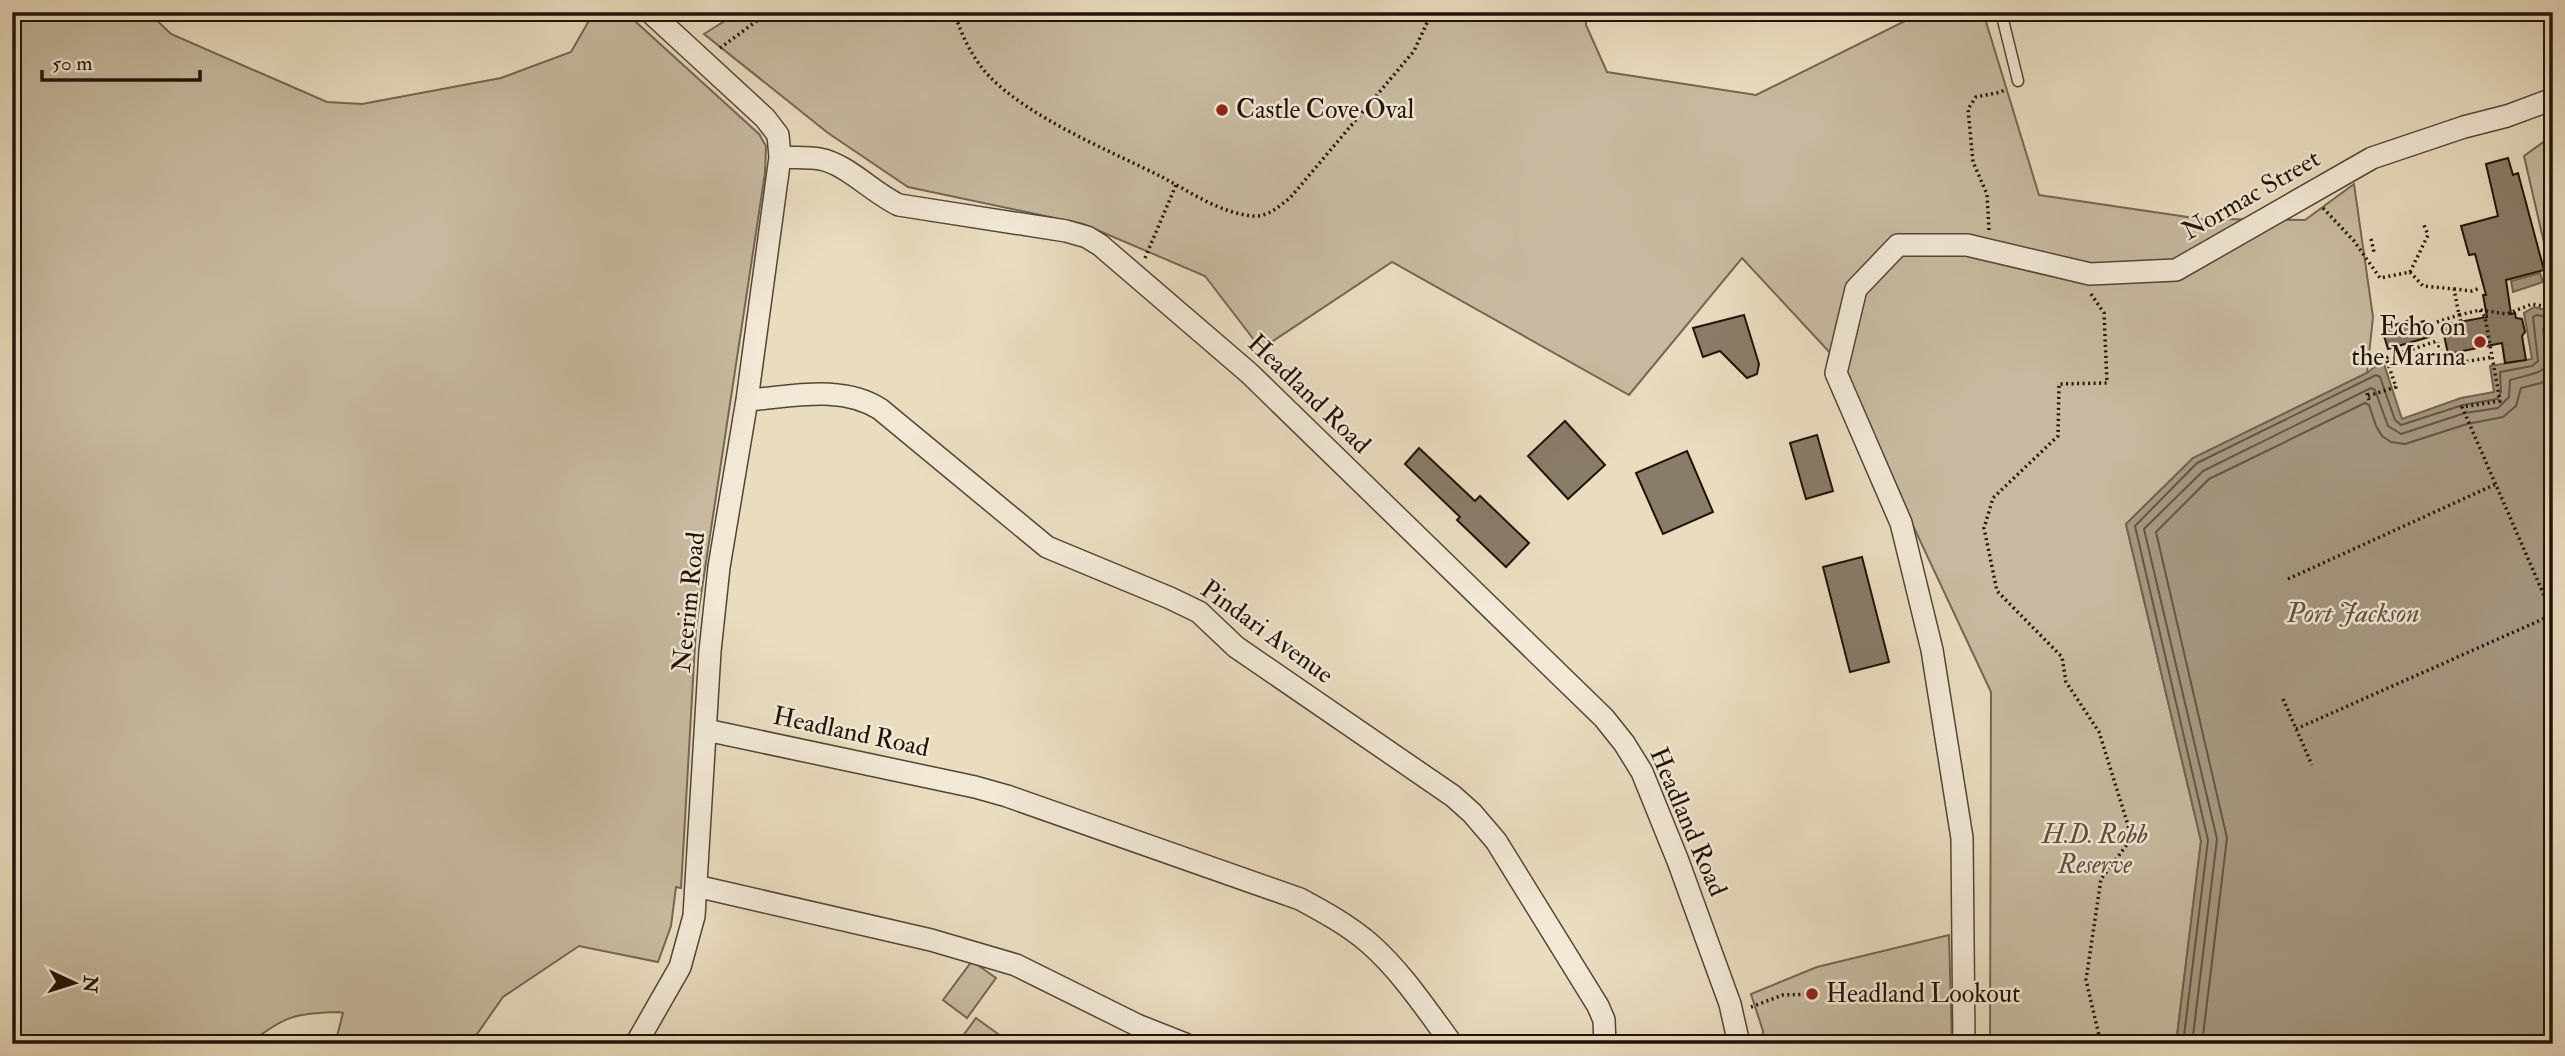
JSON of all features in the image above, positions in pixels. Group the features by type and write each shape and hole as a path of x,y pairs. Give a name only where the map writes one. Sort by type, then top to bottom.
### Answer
{"street":[{"path":"650,12 765,118 778,135 780,157"},
{"name":"Normac Street","path":"1964,1044 1962,838 1932,649 1901,523 1836,373 1856,289 1898,244 1967,245 2090,274 2176,270 2372,158 2464,127 2507,117 2553,99"},
{"name":"Headland Road","path":"780,157 820,159 832,163 899,205 1066,231 1087,237 1249,373 1604,718 1624,743 1642,772 1678,861 1732,1013 1739,1044"},
{"name":"Neerim Road","path":"636,1044 680,967 694,916 710,651 719,567 747,400 780,157"},
{"name":"Pindari Avenue","path":"747,400 829,394 849,395 866,400 1047,547 1199,612 1236,647 1453,796 1496,841 1591,995 1604,1020 1605,1044"},
{"name":"Headland Road","path":"706,730 1007,796 1300,899 1337,919 1369,943 1402,976 1452,1044"},
{"path":"696,886 931,940 1016,965 1137,1025 1185,1044"}],"lane":[{"path":"2001,12 2018,81"}],"path":[{"path":"718,50 769,12"},
{"path":"954,12 964,41 990,76 1016,97 1065,129 1224,210 1254,216 1268,215 1290,198 1414,51 1432,12"},
{"path":"1995,238 1989,230 1987,194 1973,162 1968,109 1976,97 2001,92 2018,81"},
{"path":"1134,274 1144,260 1176,184"},
{"path":"2310,194 2354,241 2380,278 2410,272"},
{"path":"2410,272 2428,235 2424,225"},
{"path":"2371,239 2374,252"},
{"path":"2410,272 2423,286 2472,291 2480,288"},
{"path":"2090,274 2088,289 2104,313 2107,383 2059,384 2058,436 1993,498 1984,528 1997,591 2062,657 2066,682 2099,732 2132,838 2101,879 2086,979 2101,1044"},
{"path":"2455,289 2461,322"},
{"path":"2437,322 2480,310 2507,313 2532,304 2553,308"},
{"path":"2296,729 2553,615 2462,407 2500,401 2485,317 2480,310"},
{"path":"2369,396 2396,387 2386,358 2437,341 2443,359 2453,357 2458,363 2493,357"},
{"path":"2288,579 2496,484"},
{"path":"2283,699 2312,765"},
{"path":"1732,1013 1783,995 1812,994"}],"green space":[{"path":"12,12 148,12 171,34 327,102 362,104 501,78 571,52 594,12 625,12 759,134 766,146 765,173 696,628 681,888 676,887 671,926 658,962 579,946 503,997 470,1044 335,1044 343,1013 339,1012 311,1013 291,1018 272,1027 249,1044 12,1044 12,158 20,155 12,130"},
{"name":"H.D. Robb Reserve","path":"739,12 1586,12 1586,25 1607,72 1756,95 1923,12 1983,12 2039,195 2201,219 2305,220 2354,184 2373,317 2367,373 2193,458 2126,524 2201,841 2176,1044 1990,1044 1991,692 1834,357 1742,258 1629,395 1392,262 1261,349 1205,276 1083,224 908,187 828,133 704,34"},
{"path":"2553,135 2553,282 2524,156"},
{"path":"1949,935 1952,1044 1762,1044 1763,1031 1751,994 1817,967"},
{"path":"972,961 996,978 967,1018 943,1000"},
{"path":"976,1018 1012,1044 957,1044"}],"water":[{"path":"2540,273 2543,282 2513,292 2511,281"},
{"name":"Port Jackson","path":"2534,307 2553,312 2553,1044 2176,1044 2201,841 2126,524 2193,458 2367,373 2378,364 2381,355 2402,419 2461,398 2494,392 2490,366 2532,359 2524,313"}],"building":[{"path":"2508,158 2513,175 2518,173 2544,270 2506,280 2511,314 2515,313 2516,318 2522,319 2526,360 2505,363 2502,343 2448,354 2442,325 2487,317 2483,295 2486,295 2475,254 2469,255 2461,226 2498,216 2486,164"},
{"path":"1744,315 1759,364 1757,374 1747,378 1720,351 1703,357 1693,328"},
{"path":"2413,319 2414,324 2424,321 2429,337 2388,349 2382,329"},
{"path":"1565,421 1605,465 1568,499 1528,456"},
{"path":"1817,435 1833,491 1806,499 1790,443"},
{"path":"1419,448 1475,501 1480,496 1529,543 1506,567 1457,520 1460,517 1405,464"},
{"path":"1687,451 1713,512 1663,534 1636,473"},
{"path":"1862,557 1889,662 1850,672 1823,567"}],"place":[{"name":"Castle Cove Oval","path":"1222,110"},
{"name":"Echo on the Marina","path":"2480,342"},
{"name":"Headland Lookout","path":"1812,994"}]}
